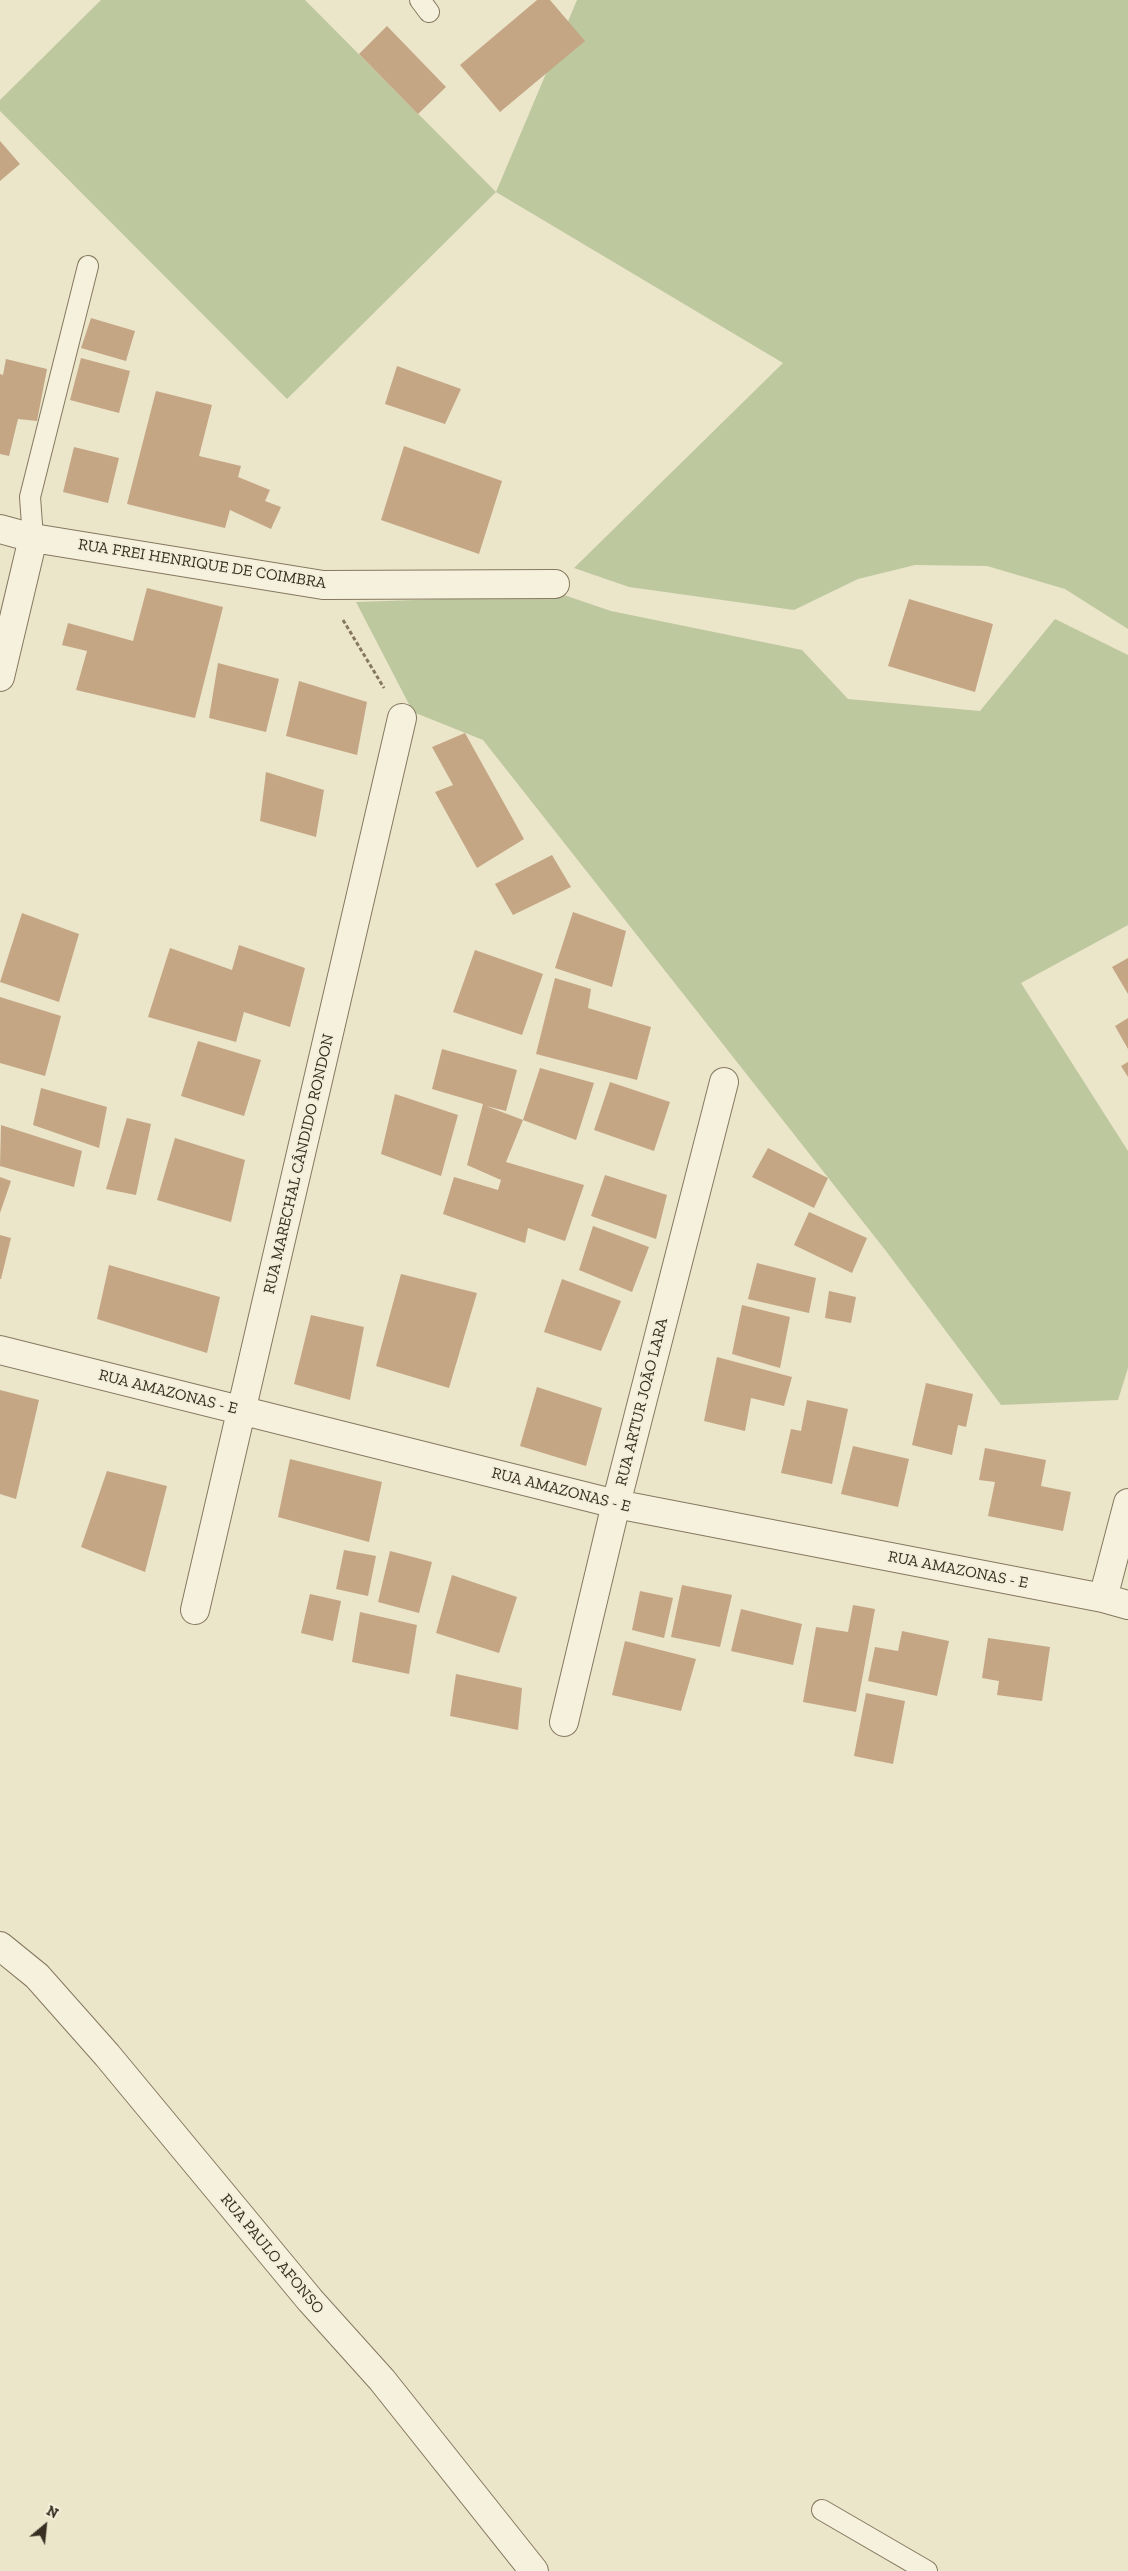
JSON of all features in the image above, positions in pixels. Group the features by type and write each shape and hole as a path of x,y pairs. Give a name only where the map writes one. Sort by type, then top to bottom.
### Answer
{"street":[{"name":"RUA FREI HENRIQUE DE COIMBRA","path":"0,529 33,538 323,585 555,584"},
{"path":"0,677 33,538"},
{"name":"RUA MARECHAL CÂNDIDO RONDON","path":"195,1610 402,718"},
{"name":"RUA ARTUR JOÃO LARA","path":"564,1722 616,1504 724,1082"},
{"name":"RUA AMAZONAS - E","path":"0,1350 616,1504 1116,1601"},
{"path":"1116,1601 1128,1503"},
{"name":"RUA PAULO AFONSO","path":"0,1946 37,1976 107,2055 310,2300 382,2380 534,2571"}],"lane":[{"path":"33,538 30,497 88,266"},
{"path":"822,2510 927,2571"}],"path":[{"path":"323,585 402,718"}],"green space":[{"path":"101,0 305,0 496,192 287,399 0,111 0,100"},
{"path":"577,0 1128,0 1128,629 1065,589 987,566 915,565 858,579 794,610 629,587 574,568 783,363 496,192"},
{"path":"564,595 611,611 802,650 848,699 980,711 1055,619 1128,655 1128,925 1021,983 1128,1151 1128,1368 1118,1400 1001,1405 886,1251 483,740 413,712 356,602"}],"building":[{"path":"537,0 550,0 585,41 500,112 460,65"},
{"path":"387,26 446,87 418,114 359,54"},
{"path":"0,141 20,164 0,181"},
{"path":"91,318 135,331 126,361 81,348"},
{"path":"81,358 130,371 119,413 70,400"},
{"path":"6,359 47,369 37,421 18,419 9,456 0,454 0,374 3,375"},
{"path":"397,366 461,389 445,424 385,404"},
{"path":"156,391 212,405 199,456 241,466 238,477 270,490 265,501 281,507 271,529 230,510 225,528 127,504"},
{"path":"404,446 502,481 479,554 381,520"},
{"path":"74,447 119,458 108,503 63,492"},
{"path":"147,588 223,607 195,718 76,690 87,651 62,645 68,623 133,641"},
{"path":"909,599 993,624 975,692 888,666"},
{"path":"218,663 279,679 266,732 209,718"},
{"path":"299,681 367,702 357,755 286,736"},
{"path":"465,733 524,839 477,868 435,792 453,785 432,747"},
{"path":"266,772 324,790 316,837 260,821"},
{"path":"552,855 571,887 513,915 495,884"},
{"path":"573,912 626,931 612,987 555,968"},
{"path":"22,913 79,934 59,1002 0,982"},
{"path":"239,945 305,968 290,1027 244,1012 236,1042 148,1017 170,948 232,970"},
{"path":"475,950 543,974 522,1035 453,1012"},
{"path":"1128,958 1128,994 1112,967"},
{"path":"555,978 591,989 588,1008 651,1027 637,1080 536,1054"},
{"path":"0,997 61,1016 45,1076 0,1063"},
{"path":"1128,1018 1128,1049 1115,1026"},
{"path":"198,1041 261,1060 244,1116 181,1096"},
{"path":"442,1049 517,1070 506,1111 486,1106 523,1120 506,1162 584,1185 565,1241 528,1228 525,1243 443,1214 454,1177 498,1190 501,1180 467,1165 483,1104 432,1089"},
{"path":"1128,1062 1128,1077 1121,1066"},
{"path":"540,1068 594,1083 576,1140 523,1120"},
{"path":"610,1082 670,1102 654,1151 594,1130"},
{"path":"41,1088 107,1107 99,1148 33,1125"},
{"path":"395,1094 458,1115 441,1176 381,1154"},
{"path":"127,1118 151,1124 136,1195 106,1189"},
{"path":"1,1125 82,1151 74,1187 0,1166"},
{"path":"175,1138 245,1160 231,1222 157,1200"},
{"path":"768,1148 828,1178 814,1208 752,1177"},
{"path":"605,1175 667,1195 656,1239 591,1216"},
{"path":"0,1177 11,1181 0,1213"},
{"path":"809,1212 867,1238 852,1273 794,1245"},
{"path":"593,1226 649,1247 632,1292 579,1270"},
{"path":"0,1235 11,1238 1,1279 0,1279"},
{"path":"757,1263 816,1278 809,1313 748,1299"},
{"path":"109,1265 220,1297 207,1353 97,1319"},
{"path":"401,1274 477,1293 449,1388 376,1366"},
{"path":"562,1279 621,1301 601,1351 544,1332"},
{"path":"829,1291 856,1297 851,1323 825,1318"},
{"path":"742,1305 790,1317 780,1368 732,1354"},
{"path":"311,1315 364,1327 350,1400 294,1384"},
{"path":"717,1357 792,1377 784,1406 751,1398 745,1431 704,1421"},
{"path":"926,1383 973,1394 966,1427 958,1425 952,1455 912,1445"},
{"path":"537,1387 602,1408 586,1466 520,1446"},
{"path":"0,1390 39,1400 16,1499 0,1494"},
{"path":"807,1400 848,1409 832,1484 781,1473 791,1429 801,1431"},
{"path":"853,1446 909,1459 898,1507 841,1494"},
{"path":"985,1448 1046,1460 1041,1486 1071,1492 1063,1531 988,1516 995,1482 979,1480"},
{"path":"290,1459 382,1482 369,1542 278,1517"},
{"path":"107,1471 167,1486 145,1572 81,1547"},
{"path":"344,1550 376,1556 368,1596 336,1589"},
{"path":"390,1551 432,1562 419,1613 378,1602"},
{"path":"452,1575 517,1597 499,1653 436,1633"},
{"path":"682,1585 732,1595 720,1647 671,1637"},
{"path":"640,1591 673,1598 664,1638 632,1630"},
{"path":"310,1594 341,1601 333,1641 301,1633"},
{"path":"853,1605 875,1609 856,1712 803,1702 816,1627 848,1632"},
{"path":"741,1609 802,1624 793,1665 731,1651"},
{"path":"360,1612 417,1625 409,1674 352,1662"},
{"path":"902,1631 949,1641 937,1696 868,1681 875,1647 898,1651"},
{"path":"988,1638 1050,1647 1042,1701 997,1695 999,1681 982,1678"},
{"path":"625,1641 696,1659 681,1711 612,1695"},
{"path":"456,1674 522,1688 518,1730 450,1716"},
{"path":"866,1693 905,1701 893,1764 854,1756"}]}
